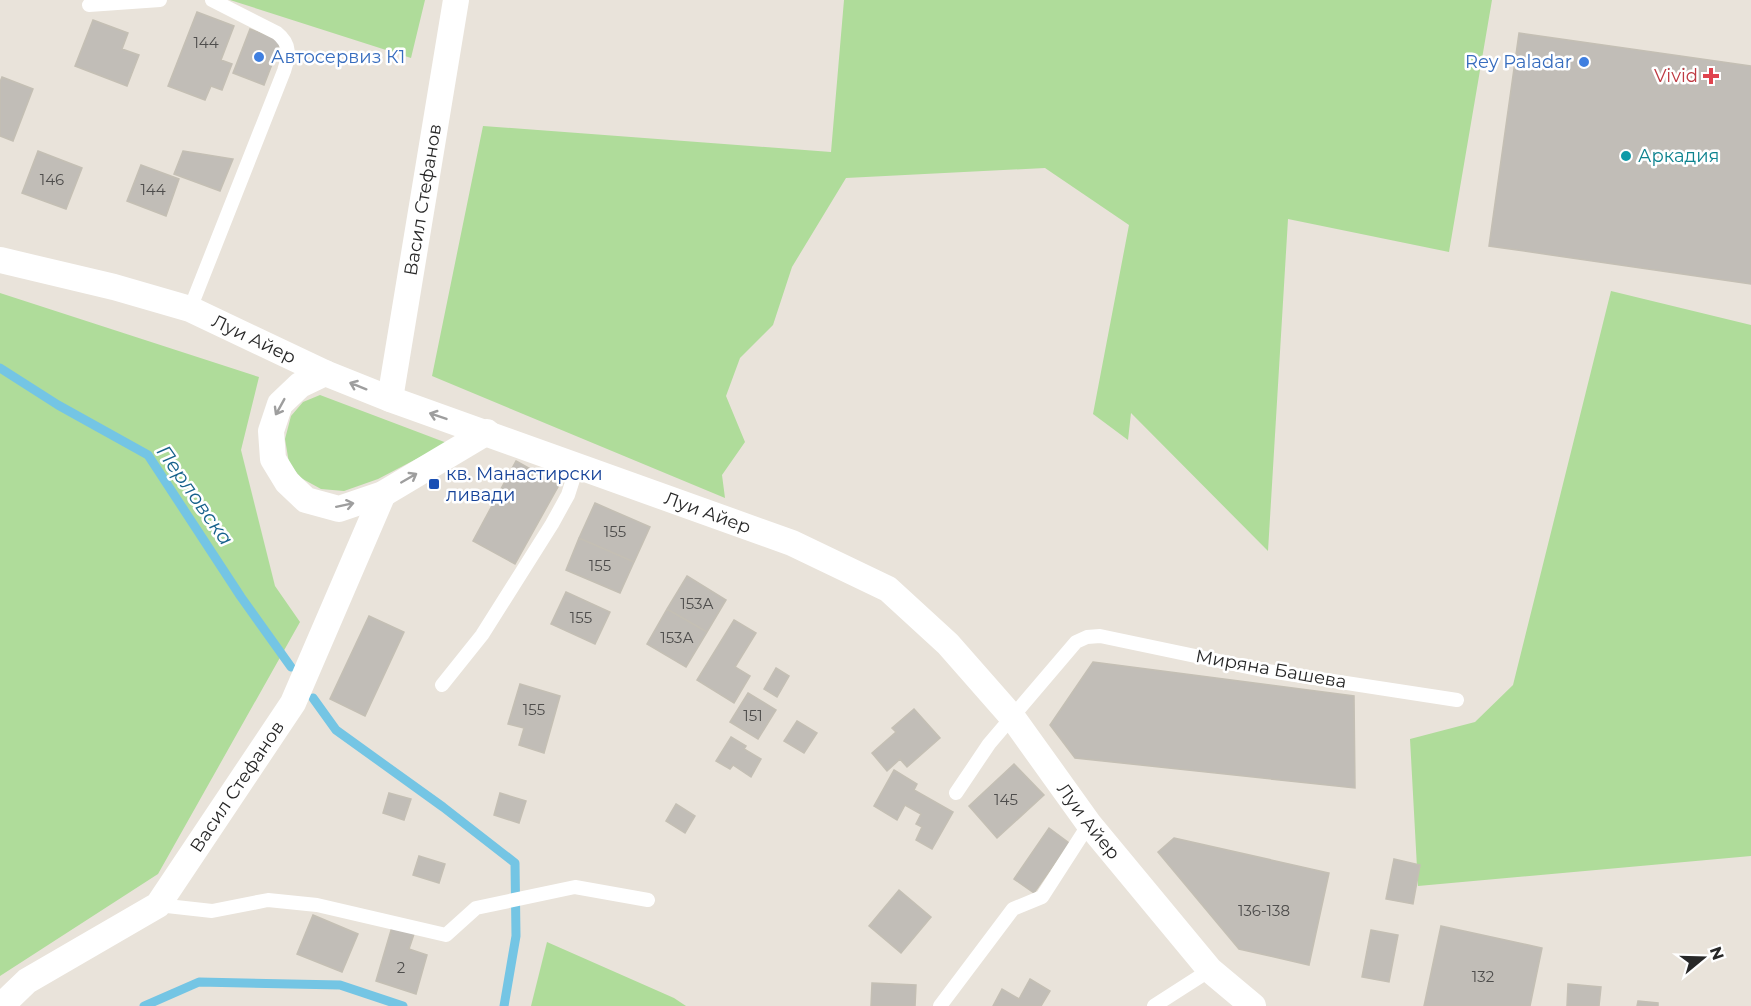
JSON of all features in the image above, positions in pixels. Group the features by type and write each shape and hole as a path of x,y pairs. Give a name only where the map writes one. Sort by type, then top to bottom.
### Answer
{"street":[{"name":"Васил Стефанов","path":"390,399 456,0"},
{"name":"Луи Айер","path":"0,260 114,287 190,309 325,373 390,399 792,543 888,589 948,644 1013,718 1089,824 1210,970 1253,1006"},
{"path":"325,373 300,385 280,404 271,431 273,459 287,483 306,500 339,509 383,494 487,432"},
{"name":"Васил Стефанов","path":"1,1006 27,981 158,904 293,703 383,494"}],"lane":[{"path":"89,5 160,0"},
{"path":"190,309 284,71 289,53 283,38 277,33 212,0"},
{"path":"442,685 482,635 546,534 568,495 577,467"},
{"name":"Миряна Башева","path":"1013,718 1076,642 1087,637 1100,636 1262,670 1457,700"},
{"path":"956,793 989,744 1013,718"},
{"path":"940,1006 1013,909 1042,897 1089,824"},
{"path":"158,904 212,911 268,900 317,905 446,935 476,908 575,887 648,900"},
{"path":"1154,1006 1210,970"}],"green space":[{"path":"230,0 425,0 411,58"},
{"path":"844,0 1492,0 1449,252 1288,219 1268,551 1131,413 1128,440 1093,414 1129,225 1045,168 846,178 792,267 773,325 740,358 726,396 745,442 722,475 725,498 432,376 483,126 831,152"},
{"path":"1611,291 1751,325 1751,856 1418,886 1410,739 1475,722 1513,685"},
{"path":"0,293 259,377 241,450 275,586 300,622 158,874 0,976"},
{"path":"320,395 447,443 378,479 344,491 321,489 301,478 289,463 285,439 291,416 303,402"},
{"path":"547,942 674,998 686,1006 531,1006"}],"building":[{"path":"197,12 234,26 221,60 232,64 222,90 211,86 205,100 168,86"},
{"path":"93,20 128,33 122,49 139,55 127,86 75,66"},
{"path":"250,29 281,41 264,85 233,73"},
{"name":"Аркадия","path":"1519,33 1751,66 1751,284 1489,246"},
{"path":"2,77 33,89 13,141 0,136 0,82"},
{"path":"38,151 82,168 66,209 22,193"},
{"path":"183,151 233,159 220,191 174,174"},
{"path":"141,165 179,179 166,216 127,201"},
{"path":"516,461 559,485 515,564 473,541"},
{"path":"595,503 650,527 634,562 579,538"},
{"path":"579,538 634,562 620,593 566,570"},
{"path":"687,576 726,600 707,632 667,609"},
{"path":"566,592 610,612 595,644 551,624"},
{"path":"667,609 707,632 686,667 647,644"},
{"path":"369,616 404,632 365,716 330,699"},
{"path":"734,620 756,633 735,667 750,676 734,703 697,680"},
{"path":"1093,662 1354,696 1355,788 1075,758 1050,725"},
{"path":"776,668 789,676 777,697 764,689"},
{"path":"520,684 560,696 544,753 519,745 524,728 508,724"},
{"path":"748,693 776,710 758,739 730,722"},
{"path":"914,709 940,738 907,767 900,759 887,771 872,753 896,732 892,728"},
{"path":"797,721 817,733 804,753 784,741"},
{"path":"731,737 746,746 744,749 761,759 751,777 733,765 730,769 716,761"},
{"path":"1014,764 1044,795 997,838 969,806"},
{"path":"894,770 917,784 914,790 953,812 932,849 916,840 922,827 916,824 921,814 905,805 897,820 874,806"},
{"path":"389,793 411,799 404,820 383,813"},
{"path":"500,793 526,801 519,823 494,815"},
{"path":"676,804 695,816 685,833 666,821"},
{"path":"1049,828 1069,843 1034,893 1014,879"},
{"path":"1174,838 1329,873 1309,965 1239,949 1158,852"},
{"path":"419,856 445,864 439,883 413,875"},
{"path":"1394,859 1420,865 1413,904 1386,899"},
{"path":"899,890 931,917 901,953 869,926"},
{"path":"313,915 358,934 342,972 297,954"},
{"path":"1441,926 1542,948 1530,1006 1424,1006"},
{"path":"392,927 414,934 409,949 427,955 416,994 376,981"},
{"path":"1371,930 1398,935 1389,982 1362,977"},
{"path":"1030,979 1050,991 1041,1006 993,1006 1002,989 1019,999"},
{"path":"872,983 916,985 915,1006 871,1006"},
{"path":"1568,984 1601,987 1599,1006 1567,1006"},
{"path":"1638,1001 1658,1003 1658,1006 1637,1006"}],"waterway":[{"name":"Перловска","path":"0,368 58,405 148,455 241,597 291,667"},
{"name":"Перловска","path":"313,698 336,730 443,807 515,863 516,936 504,1006"},
{"path":"144,1006 199,982 340,985 403,1006"}],"place":[{"name":"Автосервиз К1","path":"259,57"},
{"name":"Rey Paladar","path":"1584,62"},
{"name":"Vivid","path":"1711,76"},
{"name":"Аркадия","path":"1626,156"},
{"name":"кв. Манастирски ливади","path":"434,484"}]}
